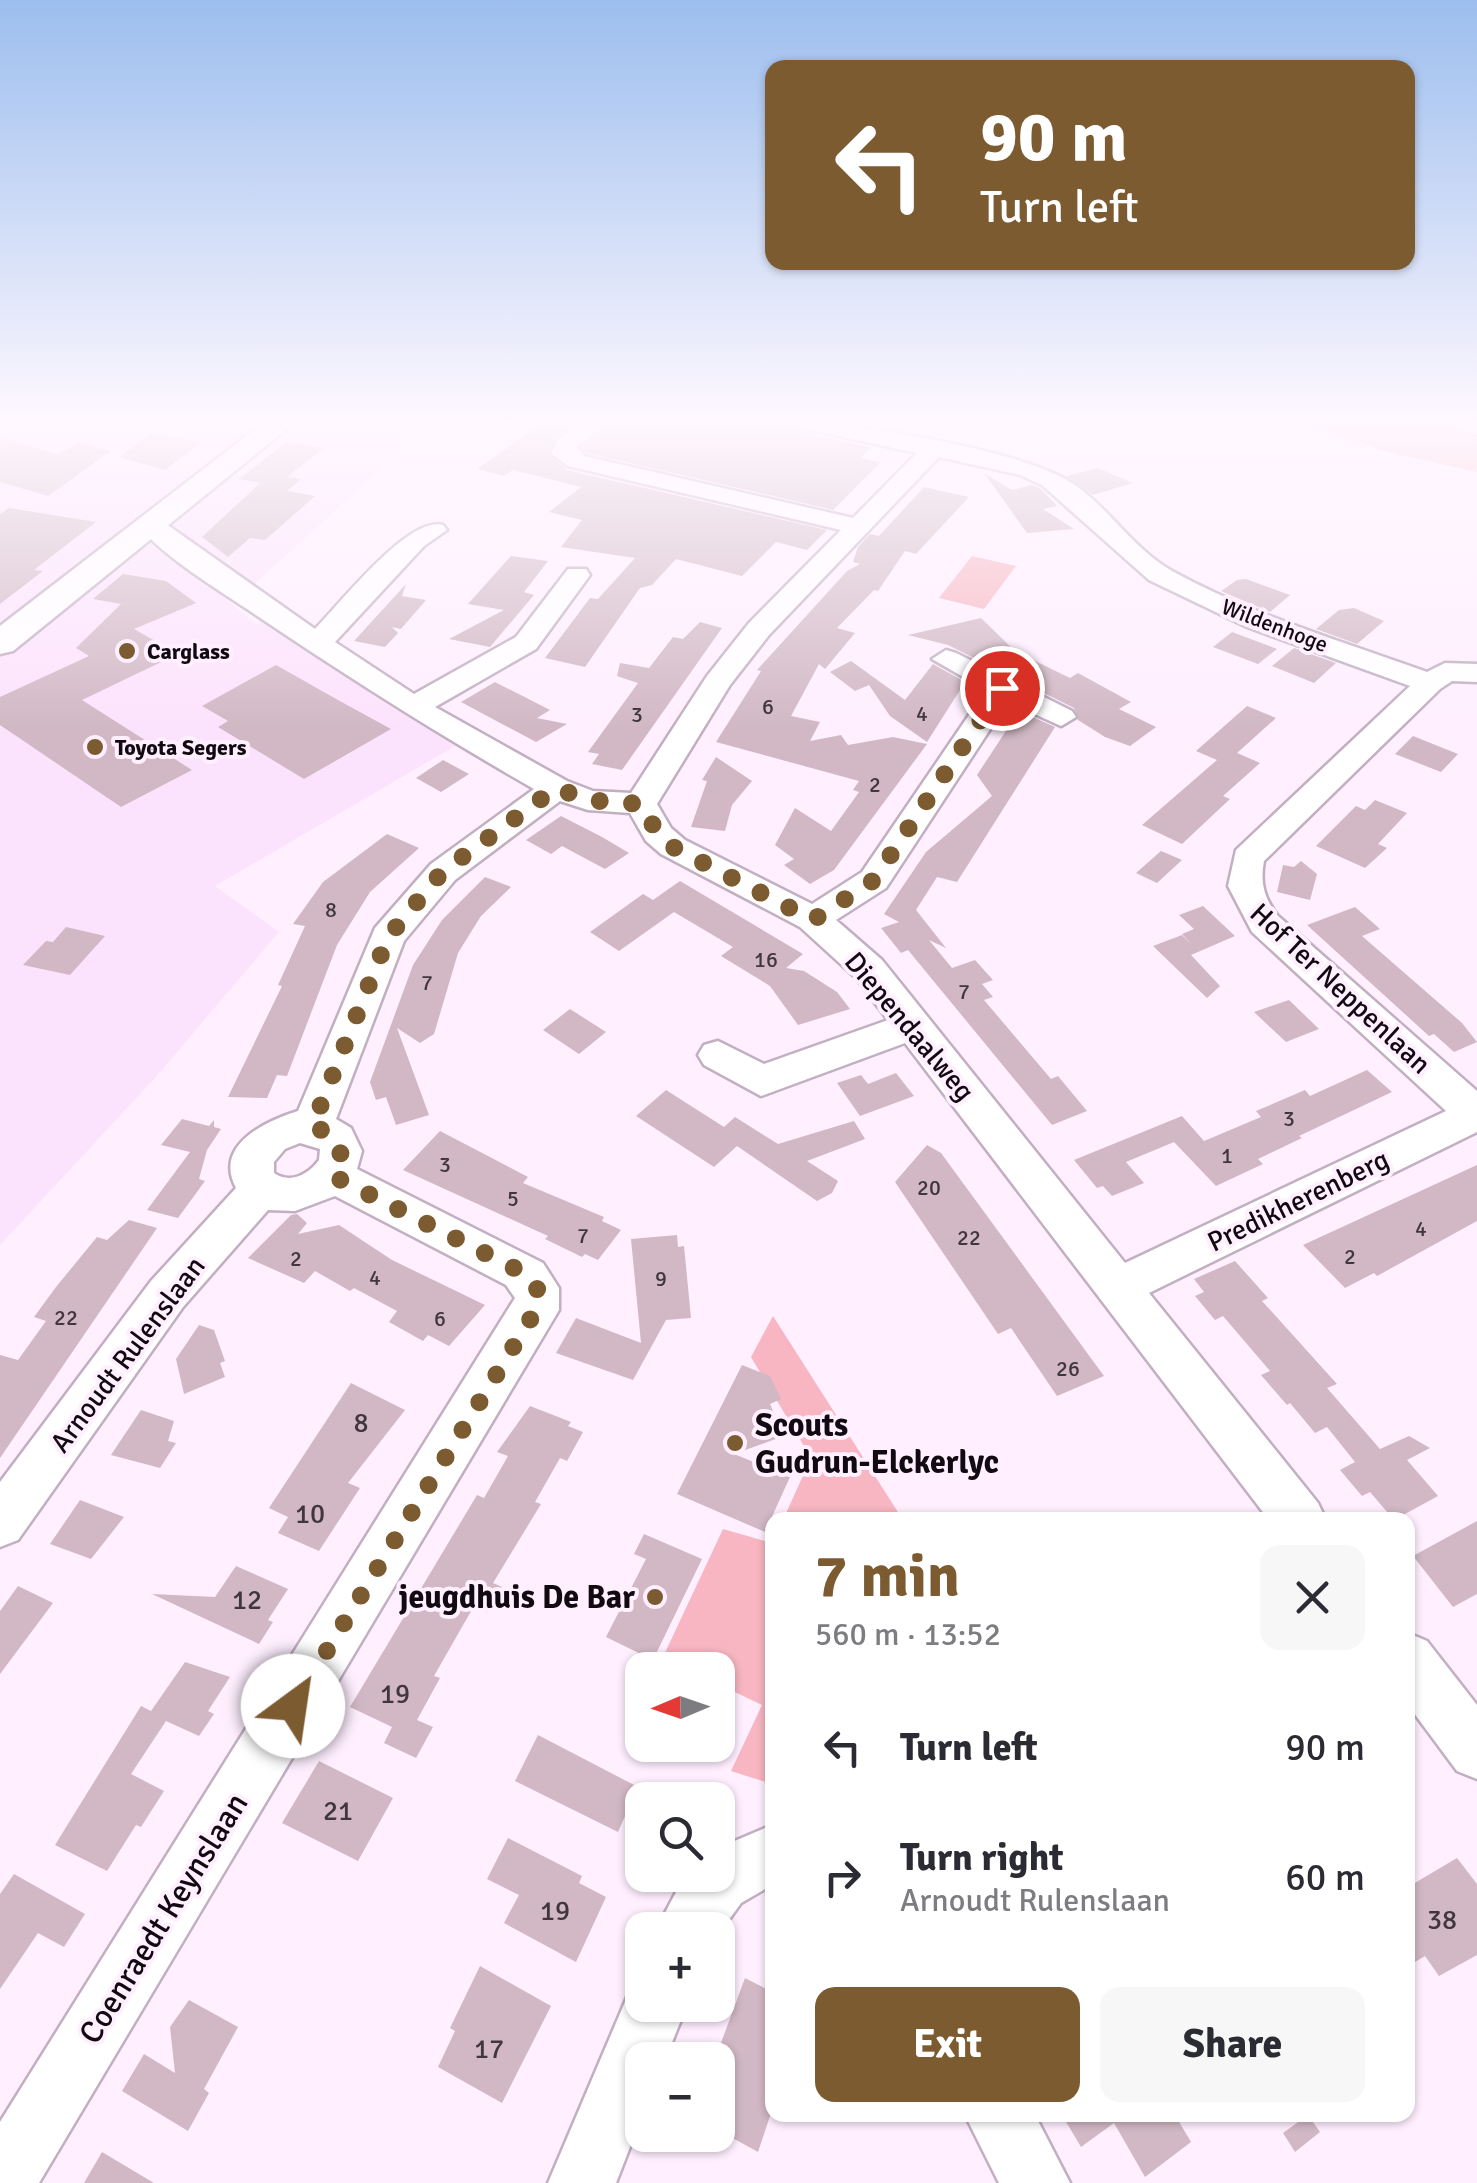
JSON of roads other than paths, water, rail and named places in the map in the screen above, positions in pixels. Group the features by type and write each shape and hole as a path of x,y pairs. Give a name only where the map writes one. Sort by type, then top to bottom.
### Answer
{"main road":[{"path":"0,642 148,526"}],"street":[{"path":"153,526 317,644 413,707 556,788 588,800 641,804 717,682 760,630 860,527"},
{"path":"855,526 860,527"},
{"name":"Wildenhoge","path":"1105,526 1132,557 1204,598 1430,683"},
{"path":"317,644 415,541 434,530"},
{"path":"413,707 526,643 576,575"},
{"path":"946,659 1061,717"},
{"path":"1430,683 1445,672 1477,672"},
{"name":"Hof Ter Neppenlaan","path":"1430,683 1248,858 1242,880 1247,902 1265,924 1477,1114"},
{"path":"813,920 874,880 1002,688"},
{"path":"312,1127 388,937 442,872 556,788"},
{"name":"Diependaalweg","path":"641,804 658,834 673,847 813,920 869,968 1294,1512"},
{"path":"718,1055 760,1081 914,1025"},
{"name":"Predikherenberg","path":"1120,1286 1477,1114"},
{"path":"312,1127 324,1130 340,1145 342,1155 333,1176 298,1196 261,1189 250,1170 259,1148 283,1131 312,1127"},
{"name":"Coenraedt Keynslaan","path":"1,2183 536,1310 540,1296 535,1282 522,1272 333,1176"},
{"name":"Arnoudt Rulenslaan","path":"0,1523 167,1294 261,1189"},
{"path":"1415,1669 1477,1751"},
{"path":"696,1912 708,1889 743,1866 765,1858"},
{"path":"582,2183 648,2022"},
{"path":"1002,2122 1036,2183"}],"place":[{"name":"Carglass","path":"127,651"},
{"name":"Toyota Segers","path":"95,747"},
{"name":"Scouts Gudrun-Elckerlyc","path":"735,1443"},
{"name":"jeugdhuis De Bar","path":"655,1597"}]}
